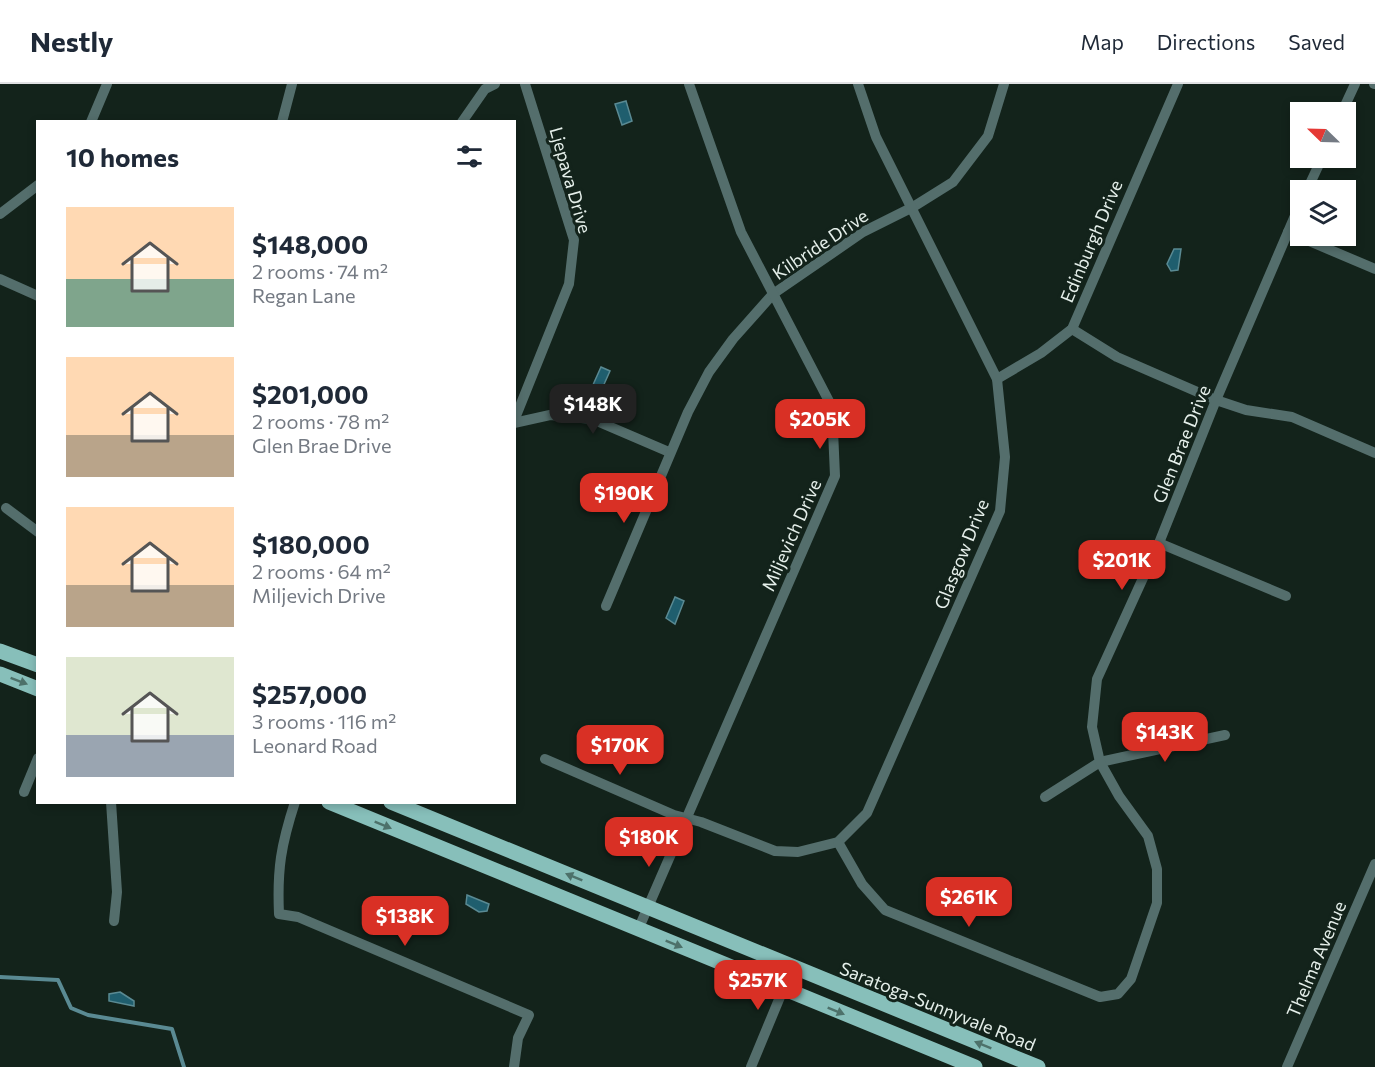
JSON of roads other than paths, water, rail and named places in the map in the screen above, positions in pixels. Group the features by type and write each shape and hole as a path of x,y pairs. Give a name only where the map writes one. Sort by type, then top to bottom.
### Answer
{"main road":[{"path":"0,651 36,664"},
{"path":"0,674 36,688"},
{"path":"334,804 975,1067"},
{"name":"Saratoga-Sunnyvale Road","path":"396,804 1038,1067"}],"street":[{"path":"92,120 107,84"},
{"path":"283,120 292,84"},
{"path":"463,120 485,88 495,84"},
{"name":"Ljepava Drive","path":"516,417 569,284 574,240 525,84"},
{"name":"Miljevich Drive","path":"638,930 835,476 832,407 741,232 689,84"},
{"name":"Glasgow Drive","path":"838,842 867,813 1000,511 1005,457 996,378 876,137 858,84"},
{"name":"Kilbride Drive","path":"606,606 669,453 709,372 733,339 773,294 863,232 912,207 953,182 988,136 1004,84"},
{"name":"Edinburgh Drive","path":"996,378 1041,352 1071,329 1178,84"},
{"path":"1347,102 1355,84"},
{"path":"0,214 36,187"},
{"name":"Glen Brae Drive","path":"838,842 862,884 885,910 1101,997 1118,994 1131,979 1157,903 1157,869 1148,836 1119,796 1100,762 1092,727 1097,680 1160,543 1216,400 1290,227"},
{"path":"1288,232 1375,269"},
{"path":"0,279 36,295"},
{"path":"1071,329 1117,357 1216,400 1246,410 1292,417 1375,453"},
{"path":"516,422 550,415 592,419 669,453"},
{"path":"6,508 36,530"},
{"path":"1160,543 1286,596"},
{"path":"1045,797 1100,762 1225,735"},
{"path":"545,759 686,818 775,851 798,852 838,842"},
{"path":"24,792 36,763"},
{"path":"111,804 117,892 114,921"},
{"path":"294,804 281,843 277,879 279,914 298,917 529,1015 518,1038 514,1067"},
{"name":"Thelma Avenue","path":"1287,1067 1375,864"},
{"path":"751,1067 792,968"}],"water":[{"path":"626,101 632,121 622,125 615,104"},
{"path":"1174,249 1181,249 1178,270 1171,271 1167,264"},
{"path":"601,367 610,371 601,391 592,387"},
{"path":"675,597 684,601 675,624 666,618"},
{"path":"467,895 489,904 487,911 479,912 466,904"},
{"path":"120,992 134,1001 134,1006 109,1001 109,994"}],"waterway":[{"path":"0,977 58,980 71,1008 88,1015 172,1029 184,1067"}]}
